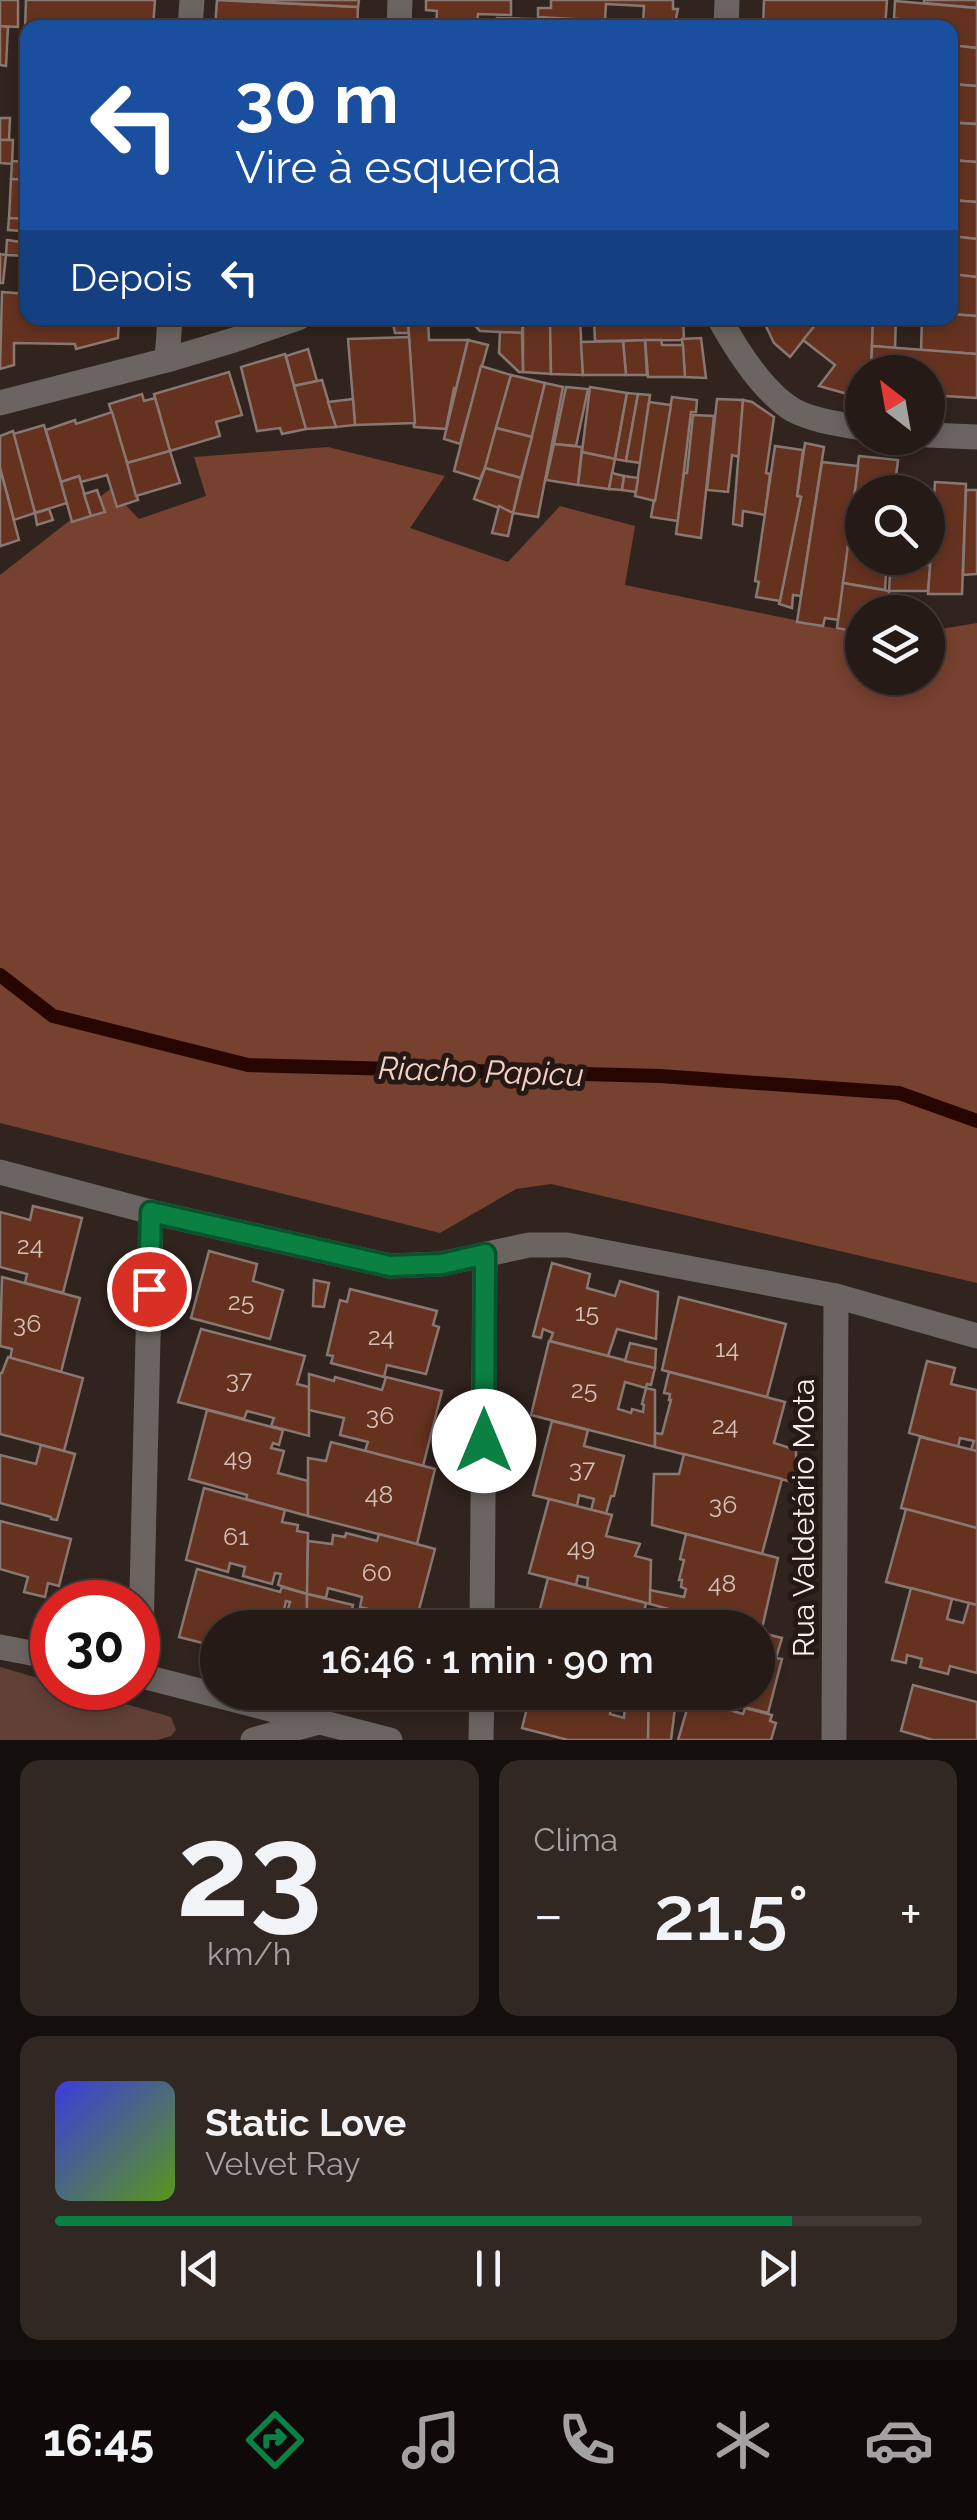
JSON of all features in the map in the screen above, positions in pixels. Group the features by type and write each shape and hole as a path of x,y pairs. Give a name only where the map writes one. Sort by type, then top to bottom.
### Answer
{"street":[{"path":"167,360 170,325"},
{"path":"0,403 167,360 278,325"},
{"path":"723,325 744,358 792,409 845,425"},
{"path":"945,436 977,437"},
{"path":"0,1172 151,1212 390,1266 442,1264 529,1245 568,1245 836,1296 977,1336"},
{"path":"141,1580 151,1212"},
{"path":"482,1610 485,1254"},
{"name":"Rua Valdetário Mota","path":"834,1740 836,1296"},
{"path":"0,1646 30,1653"},
{"path":"160,1680 390,1740"},
{"path":"481,1740 482,1710"},
{"path":"253,1740 320,1722"}],"shaded area":[{"path":"328,447 445,476 410,528 508,562 560,506 635,526 625,585 845,630 845,695 945,695 945,628 977,623 977,1283 551,1184 516,1189 440,1233 0,1123 0,575 110,489 139,519 206,496 194,457"},
{"path":"0,1667 30,1676 30,1710 147,1710 171,1717 176,1730 157,1740 0,1740"}],"building":[{"path":"0,0 18,0 18,27 0,26"},
{"path":"26,0 155,0 154,20 25,20"},
{"path":"217,0 358,7 357,20 216,20"},
{"path":"228,0 359,0 358,7"},
{"path":"426,0 511,0 511,15 478,14 477,20 436,20 437,11 426,10"},
{"path":"551,0 673,0 673,9 678,9 676,20 643,20 644,6 606,4 605,20 538,17 538,8 551,8"},
{"path":"764,0 887,0 886,20 763,20"},
{"path":"977,0 977,8 924,3"},
{"path":"895,1 977,8 977,48 958,46 958,20 894,18"},
{"path":"0,26 8,27 6,66 0,65"},
{"path":"958,46 977,48 977,86 958,85"},
{"path":"958,85 977,86 977,124 958,123"},
{"path":"0,118 10,118 9,140 0,140"},
{"path":"958,123 977,124 977,162 958,161"},
{"path":"0,140 13,140 12,164 0,163"},
{"path":"12,161 20,162 20,180 11,179"},
{"path":"958,161 977,162 977,202 958,201"},
{"path":"11,179 20,180 20,219 9,218"},
{"path":"958,201 977,202 977,239 958,237"},
{"path":"9,218 20,219 20,231 8,230"},
{"path":"958,237 977,239 977,277 958,275"},
{"path":"7,240 20,242 20,256 6,255"},
{"path":"0,254 6,255 3,283 0,283"},
{"path":"958,275 977,277 977,316 958,315"},
{"path":"2,292 20,293 20,325 119,325 118,338 76,349 75,344 14,343 14,365 0,369"},
{"path":"958,315 977,316 977,354 921,350 922,325 958,325"},
{"path":"393,325 408,325 409,333 395,333"},
{"path":"408,325 428,325 429,340 468,340 446,429 414,427"},
{"path":"474,325 523,325 522,333 480,331"},
{"path":"523,325 550,325 551,374 523,372"},
{"path":"550,325 580,325 583,375 551,374"},
{"path":"594,325 683,325 684,340 595,341"},
{"path":"765,325 815,325 790,357 774,343"},
{"path":"815,325 873,325 872,355 845,355 845,393 819,386 835,365 803,340"},
{"path":"873,325 896,325 895,348 872,346"},
{"path":"500,332 522,333 523,372 499,353"},
{"path":"409,337 415,423 355,425 348,339"},
{"path":"701,338 706,378 685,377 682,339"},
{"path":"468,340 488,345 460,444 444,439"},
{"path":"645,340 683,345 685,377 648,377"},
{"path":"645,340 647,375 626,375 623,341"},
{"path":"623,341 626,375 583,375 581,342"},
{"path":"872,346 977,354 977,398 945,396 945,355 872,355"},
{"path":"308,349 317,381 294,386 286,356"},
{"path":"285,354 306,429 282,434 280,428 257,431 241,367"},
{"path":"481,366 511,375 480,479 454,471"},
{"path":"229,372 242,415 216,422 220,436 170,451 154,394"},
{"path":"511,375 545,383 532,437 496,428"},
{"path":"322,380 336,427 306,429 294,386"},
{"path":"545,383 563,387 538,517 513,513"},
{"path":"566,387 588,389 576,446 554,444"},
{"path":"590,387 627,393 615,459 582,452"},
{"path":"627,393 638,394 626,461 615,459"},
{"path":"142,394 144,401 155,398 170,451 127,463 109,404"},
{"path":"638,394 650,395 641,463 626,461"},
{"path":"672,397 697,400 696,412 691,412 678,521 651,517"},
{"path":"353,399 355,425 336,427 328,402"},
{"path":"717,399 743,400 739,457 732,455 728,492 707,490"},
{"path":"743,400 774,417 765,515 743,511 742,526 733,524"},
{"path":"649,402 671,405 655,501 635,496"},
{"path":"112,412 138,500 117,507 107,475 81,482 79,476 61,482 46,430"},
{"path":"693,415 714,416 701,538 676,534"},
{"path":"44,425 67,503 35,513 13,434"},
{"path":"496,428 532,437 521,478 485,468"},
{"path":"13,431 35,513 14,520 0,468 0,436"},
{"path":"805,443 824,447 801,596 793,595 792,608 779,604 801,497 797,496"},
{"path":"554,444 582,447 578,485 546,480"},
{"path":"775,446 803,450 797,496 801,497 780,601 756,597 759,582 755,581"},
{"path":"170,451 180,483 136,496 127,463"},
{"path":"582,452 615,459 609,489 578,485"},
{"path":"859,456 898,460 896,475 857,475"},
{"path":"822,462 858,466 857,475 845,475 845,571 839,620 825,618 823,626 797,622"},
{"path":"0,468 19,540 1,546 0,543"},
{"path":"485,468 521,478 513,513 474,499"},
{"path":"612,473 624,476 622,490 609,489"},
{"path":"79,476 91,516 72,522 61,482"},
{"path":"624,476 638,478 636,492 622,490"},
{"path":"945,483 966,484 962,594 928,594 929,575 945,575"},
{"path":"97,490 105,512 91,516 84,494"},
{"path":"966,490 977,490 977,574 963,575"},
{"path":"499,506 513,513 508,536 492,533"},
{"path":"49,509 53,520 37,525 35,513"},
{"path":"845,568 845,575 886,575 885,590 843,583"},
{"path":"890,575 929,575 928,591 889,591"},
{"path":"843,583 889,591 889,595 845,595 845,630 837,628"},
{"path":"33,1206 82,1218 63,1293 25,1283 27,1274 0,1267 0,1212 30,1220"},
{"path":"209,1251 257,1264 253,1281 283,1290 270,1339 191,1318"},
{"path":"552,1263 590,1274 587,1288 615,1296 620,1281 658,1292 656,1339 617,1329 608,1356 550,1341 553,1333 543,1329 541,1338 533,1336"},
{"path":"2,1277 80,1298 61,1372 10,1359 12,1349 0,1346"},
{"path":"314,1280 329,1283 324,1307 313,1306"},
{"path":"350,1289 437,1311 433,1325 439,1327 426,1374 387,1365 384,1377 331,1363 333,1356 327,1355 340,1300 347,1302"},
{"path":"679,1297 786,1324 767,1397 662,1370"},
{"path":"201,1329 305,1356 297,1384 309,1387 309,1436 271,1426 274,1418 247,1411 244,1419 178,1402"},
{"path":"549,1341 655,1368 651,1385 646,1388 655,1390 655,1447 531,1415","holes":["625,1382 646,1388 643,1412 618,1409"]},
{"path":"630,1343 656,1349 655,1368 625,1361"},
{"path":"8,1357 83,1378 64,1451 0,1434 0,1373"},
{"path":"927,1361 955,1368 951,1384 977,1390 977,1451 971,1450 974,1441 960,1438 958,1447 909,1433"},
{"path":"669,1372 785,1402 774,1443 796,1450 796,1483 655,1447 655,1433 662,1434 671,1400 670,1394 664,1393"},
{"path":"309,1374 382,1390 386,1377 442,1391 423,1466 365,1451 368,1442 340,1435 344,1418 309,1410"},
{"path":"207,1410 283,1430 279,1445 273,1443 271,1448 284,1451 278,1473 308,1481 308,1516 189,1479"},
{"path":"552,1421 588,1430 584,1446 624,1456 606,1514 591,1510 594,1499 579,1495 577,1506 533,1495"},
{"path":"920,1437 977,1451 977,1528 901,1508"},
{"path":"331,1442 435,1469 417,1544 308,1516 308,1458 326,1461"},
{"path":"41,1445 75,1454 57,1520 0,1503 0,1455 36,1464"},
{"path":"684,1454 782,1479 762,1554 652,1525 654,1474 679,1474"},
{"path":"204,1488 285,1510 282,1522 298,1525 297,1531 308,1533 307,1594 278,1585 281,1574 275,1573 272,1584 243,1576 245,1567 230,1563 228,1572 186,1560"},
{"path":"549,1499 612,1515 606,1536 640,1544 635,1556 651,1560 650,1604 587,1588 588,1578 578,1576 576,1585 529,1573"},
{"path":"906,1509 977,1528 977,1605 886,1582"},
{"path":"0,1521 71,1539 61,1580 30,1580 30,1593 24,1592 28,1577 0,1569"},
{"path":"346,1533 377,1541 379,1534 435,1549 419,1610 372,1610 360,1607 362,1597 328,1588 326,1598 307,1594 308,1541 332,1544 333,1535 345,1537"},
{"path":"686,1534 778,1558 766,1610 672,1610 650,1604 650,1590 684,1597 686,1589 679,1580 684,1560 680,1559"},
{"path":"197,1569 280,1592 282,1587 307,1594 307,1610 288,1610 290,1602 286,1601 284,1610 200,1610 200,1642 179,1637"},
{"path":"548,1578 646,1603 645,1610 540,1610"},
{"path":"911,1588 952,1599 947,1619 963,1623 969,1603 977,1605 977,1673 950,1666 948,1674 920,1667 922,1659 907,1655 906,1663 892,1660"},
{"path":"307,1594 353,1605 352,1610 307,1610"},
{"path":"775,1636 782,1638 776,1658 782,1659 775,1686"},
{"path":"913,1685 977,1702 977,1740 933,1740 901,1731"},
{"path":"526,1710 611,1710 610,1714 624,1718 625,1710 649,1710 648,1740 568,1740 522,1728"},
{"path":"649,1710 675,1710 671,1740 648,1740"},
{"path":"687,1710 743,1714 744,1710 753,1710 772,1715 770,1721 776,1723 771,1740 678,1740"}],"waterway":[{"name":"Riacho Papicu","path":"0,975 53,1016 248,1065 660,1076 899,1093 977,1121"}],"route":[{"path":"149,1289 151,1212 390,1266 442,1264 485,1254 484,1441"}]}
